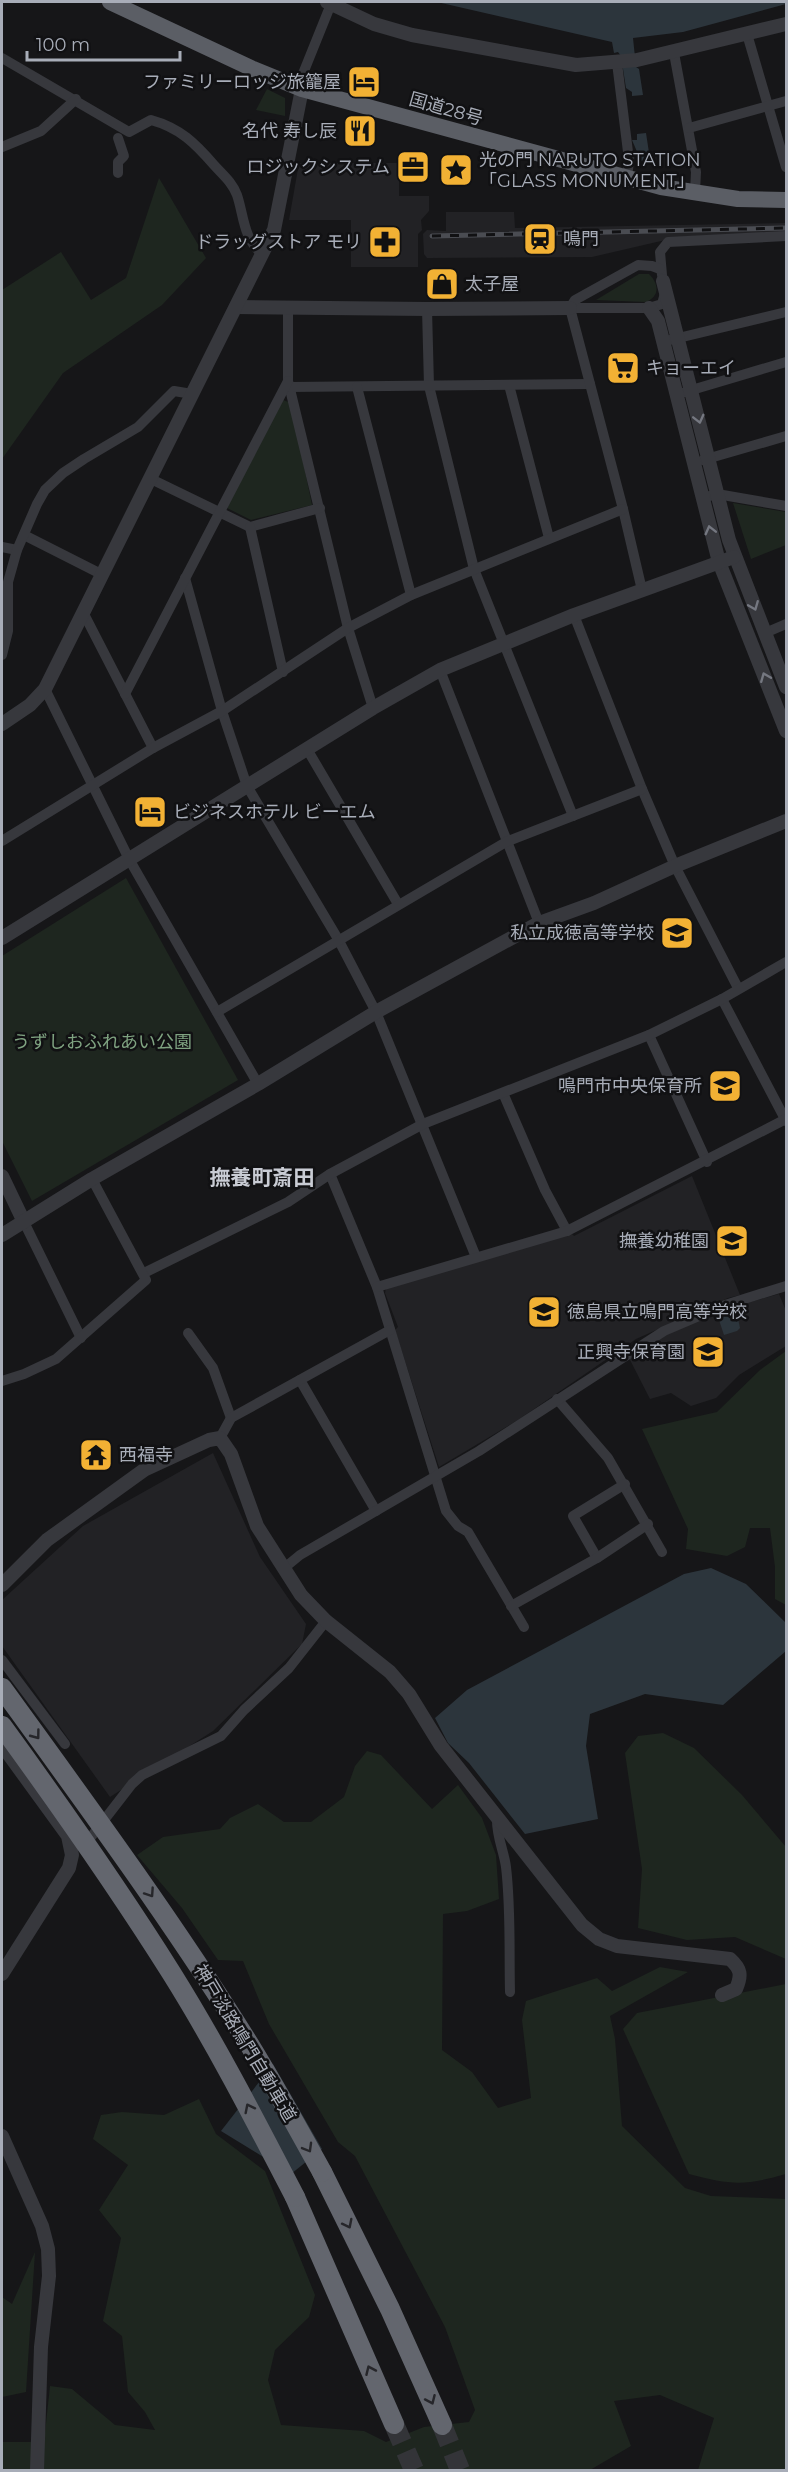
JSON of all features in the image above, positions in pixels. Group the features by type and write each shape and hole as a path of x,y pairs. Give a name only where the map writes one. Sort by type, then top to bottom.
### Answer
{"highway":[{"name":"国道28号","path":"110,2 253,69 302,89 627,179 738,199 786,200"},
{"name":"神戸淡路鳴門自動車道","path":"2,1688 106,1829 175,1929 250,2046 322,2172 390,2309 442,2425"},
{"name":"神戸淡路鳴門自動車道","path":"2,1725 86,1841 172,1974 233,2077 295,2197 394,2424"}],"street":[{"path":"2,724 30,705 45,689 274,230 302,89 302,76 329,3 374,24 412,35 576,66 638,60 786,24"},
{"path":"747,34 786,167"},
{"path":"674,52 696,172 695,192"},
{"path":"2,58 129,132 151,120 170,126 196,143 231,182 237,195 243,225 253,246 262,254"},
{"path":"619,63 629,160 627,179"},
{"path":"2,147 41,131 75,99"},
{"path":"689,128 786,101"},
{"path":"118,138 124,156 118,162 118,173"},
{"path":"236,307 288,309 649,308 662,304 664,299 660,252 668,242 786,236"},
{"path":"642,590 570,308 575,300 638,266 652,266 662,275 734,557 786,685"},
{"path":"649,308 658,321 719,562 786,731"},
{"path":"288,309 289,384 348,628 373,708"},
{"path":"427,309 429,386 474,569 573,816"},
{"path":"663,341 786,312"},
{"path":"676,395 786,362"},
{"path":"289,384 357,387 590,384"},
{"path":"125,694 219,512 289,384"},
{"path":"509,385 549,538"},
{"path":"357,387 411,595"},
{"path":"2,655 8,631 8,582 17,550 45,490 63,473 138,427 174,391 192,394"},
{"path":"693,463 786,436"},
{"path":"151,479 250,527 320,508"},
{"path":"702,498 717,494 786,506"},
{"path":"2,842 153,748 222,711 348,628 411,595 623,509"},
{"path":"250,527 283,672"},
{"path":"24,535 103,576"},
{"path":"2,547 17,550"},
{"path":"2,938 373,708 440,670 574,615 734,557"},
{"path":"185,578 222,711 247,786 338,939 376,1012 476,1257"},
{"path":"84,614 153,748"},
{"path":"574,615 642,789 675,866 738,988"},
{"path":"765,633 786,624"},
{"path":"440,670 538,923"},
{"path":"45,689 129,859 258,1084"},
{"path":"307,749 398,904"},
{"path":"217,1012 506,842 642,789"},
{"path":"2,1235 92,1179 258,1084 376,1012 538,923 594,903 675,866 786,821"},
{"path":"144,1273 288,1202 330,1174 423,1124 649,1035 723,999 738,988 786,962"},
{"path":"376,1287 567,1231 786,1120 723,999"},
{"path":"649,1035 707,1162"},
{"path":"503,1093 545,1190 567,1231"},
{"path":"330,1174 376,1287 446,1511 458,1526 468,1532 524,1627"},
{"path":"2,1176 81,1338"},
{"path":"2,1381 24,1374 56,1359 146,1280 92,1179"},
{"path":"283,1569 300,1555 480,1451 664,1331 725,1305 786,1286"},
{"path":"220,1438 231,1418 390,1330"},
{"path":"188,1333 213,1368 231,1418"},
{"path":"300,1380 376,1511"},
{"path":"557,1399 608,1458 648,1524 662,1552"},
{"path":"220,1438 231,1454 257,1526 301,1595 326,1621 390,1672 409,1694 441,1746 582,1925 599,1939 617,1946 730,1959 739,1967 741,1978 736,1989 723,1995"},
{"path":"2,1585 47,1540 144,1470 209,1440 220,1438"},
{"path":"597,1558 573,1516 625,1484"},
{"path":"512,1606 597,1558 648,1524"},
{"path":"72,1855 80,1852 132,1784 142,1775 221,1736 244,1710 289,1668 326,1621"},
{"path":"2,1660 65,1744"},
{"path":"2,1745 68,1836 72,1855 69,1868 2,1974"},
{"path":"497,1818 496,1827 506,1865 509,1896 510,1992"},
{"path":"2,2136 42,2226 48,2249 49,2276 41,2347 37,2470"}],"shaded area":[{"path":"437,2 786,2 786,4 683,32 633,38 636,67 639,69 643,95 632,96 632,92 626,88 621,56 618,52 614,53 612,42"},
{"path":"646,133 650,159 641,161 632,140 637,140 637,134"},
{"path":"299,163 399,163 399,196 429,196 429,211 421,220 422,230 418,234 418,267 351,267 351,220 289,220"},
{"path":"446,212 514,212 515,228 786,223 786,233 674,238 592,257 427,258 424,254 423,234 427,230 446,231"},
{"name":"徳島県立鳴門高等学校","path":"692,1176 740,1295 728,1298 636,1339 518,1420 439,1467 395,1330 398,1327 385,1293 386,1288 572,1234 574,1236"},
{"name":"正興寺保育園","path":"779,1294 786,1311 786,1346 739,1375 716,1398 691,1406 671,1393 650,1399 629,1358 668,1334 725,1309"},
{"path":"736,1309 740,1328 724,1335 718,1317"},
{"path":"213,1453 260,1557 306,1624 302,1644 213,1731 110,1797 2,1646 2,1600 83,1526"},
{"path":"711,1568 746,1584 786,1623 786,1651 723,1705 645,1694 590,1714 586,1746 598,1819 525,1834 469,1763 448,1743 435,1718 467,1690 684,1574"},
{"path":"273,2064 322,2149 291,2174 221,2131"}],"green space":[{"path":"267,89 285,98 285,116 256,110"},
{"path":"159,178 206,258 162,305 63,373 2,459 2,290 61,252 91,300 126,278"},
{"path":"639,274 649,274 655,282 656,293 651,299 646,302 596,300"},
{"path":"283,400 291,403 312,505 251,520 227,508"},
{"path":"733,503 786,512 786,545 751,559"},
{"name":"うずしおふれあい公園","path":"126,878 238,1080 32,1201 2,1141 2,956"},
{"path":"786,1351 786,1605 775,1599 775,1567 770,1528 750,1528 745,1547 727,1556 686,1549 688,1529 642,1429 717,1412 760,1370"},
{"path":"663,1733 694,1748 742,1795 786,1847 786,1959 735,1937 687,1940 638,1928 642,1869 625,1753 638,1736"},
{"path":"367,1751 381,1755 432,1809 458,1785 482,1818 496,1855 499,1899 467,1911 443,1914 442,2050 472,2072 498,2108 531,2098 522,2020 526,2001 597,1978 612,1991 660,1967 688,1972 610,2016 615,2039 622,2126 685,2188 711,2196 786,2199 786,2470 698,2470 714,2418 660,2395 614,2401 631,2446 590,2470 2,2470 3,2442 44,2442 50,2386 72,2389 115,2425 155,2430 145,2412 128,2392 122,2336 103,2321 121,2238 99,2210 128,2165 93,2139 101,2115 122,2112 164,2115 199,2099 216,2134 265,2171 315,2295 309,2317 275,2350 268,2380 281,2425 364,2431 386,2442 424,2427 469,2422 475,2410 445,2327 355,2156 338,2142 269,2024 243,1961 218,1960 182,1908 137,1855 163,1837 220,1829 230,1818 258,1804 284,1822 311,1822 344,1797 355,1766"},
{"path":"786,1984 786,2174 759,2181 738,2183 689,2174 623,2029 637,2013"},
{"path":"35,2252 26,2392 2,2397 2,2297 12,2304"}],"tunnel":[{"path":"394,2424 414,2470"},
{"path":"442,2425 460,2470"}],"railway":[{"path":"432,236 786,228"}],"place":[{"name":"ファミリーロッジ旅籠屋","path":"364,82"},
{"name":"名代 寿し辰","path":"360,131"},
{"name":"ロジックシステム","path":"413,167"},
{"name":"光の門 NARUTO STATION 「GLASS MONUMENT」","path":"456,170"},
{"name":"鳴門","path":"540,239"},
{"name":"ドラッグストア モリ","path":"385,242"},
{"name":"太子屋","path":"442,284"},
{"name":"キョーエイ","path":"623,368"},
{"name":"ビジネスホテル ビーエム","path":"150,812"},
{"name":"私立成徳高等学校","path":"677,933"},
{"name":"鳴門市中央保育所","path":"725,1086"},
{"name":"撫養幼稚園","path":"732,1241"},
{"name":"徳島県立鳴門高等学校","path":"544,1312"},
{"name":"正興寺保育園","path":"708,1352"},
{"name":"西福寺","path":"96,1455"}],"district":[{"name":"撫養町斎田","path":"262,1178"}]}
